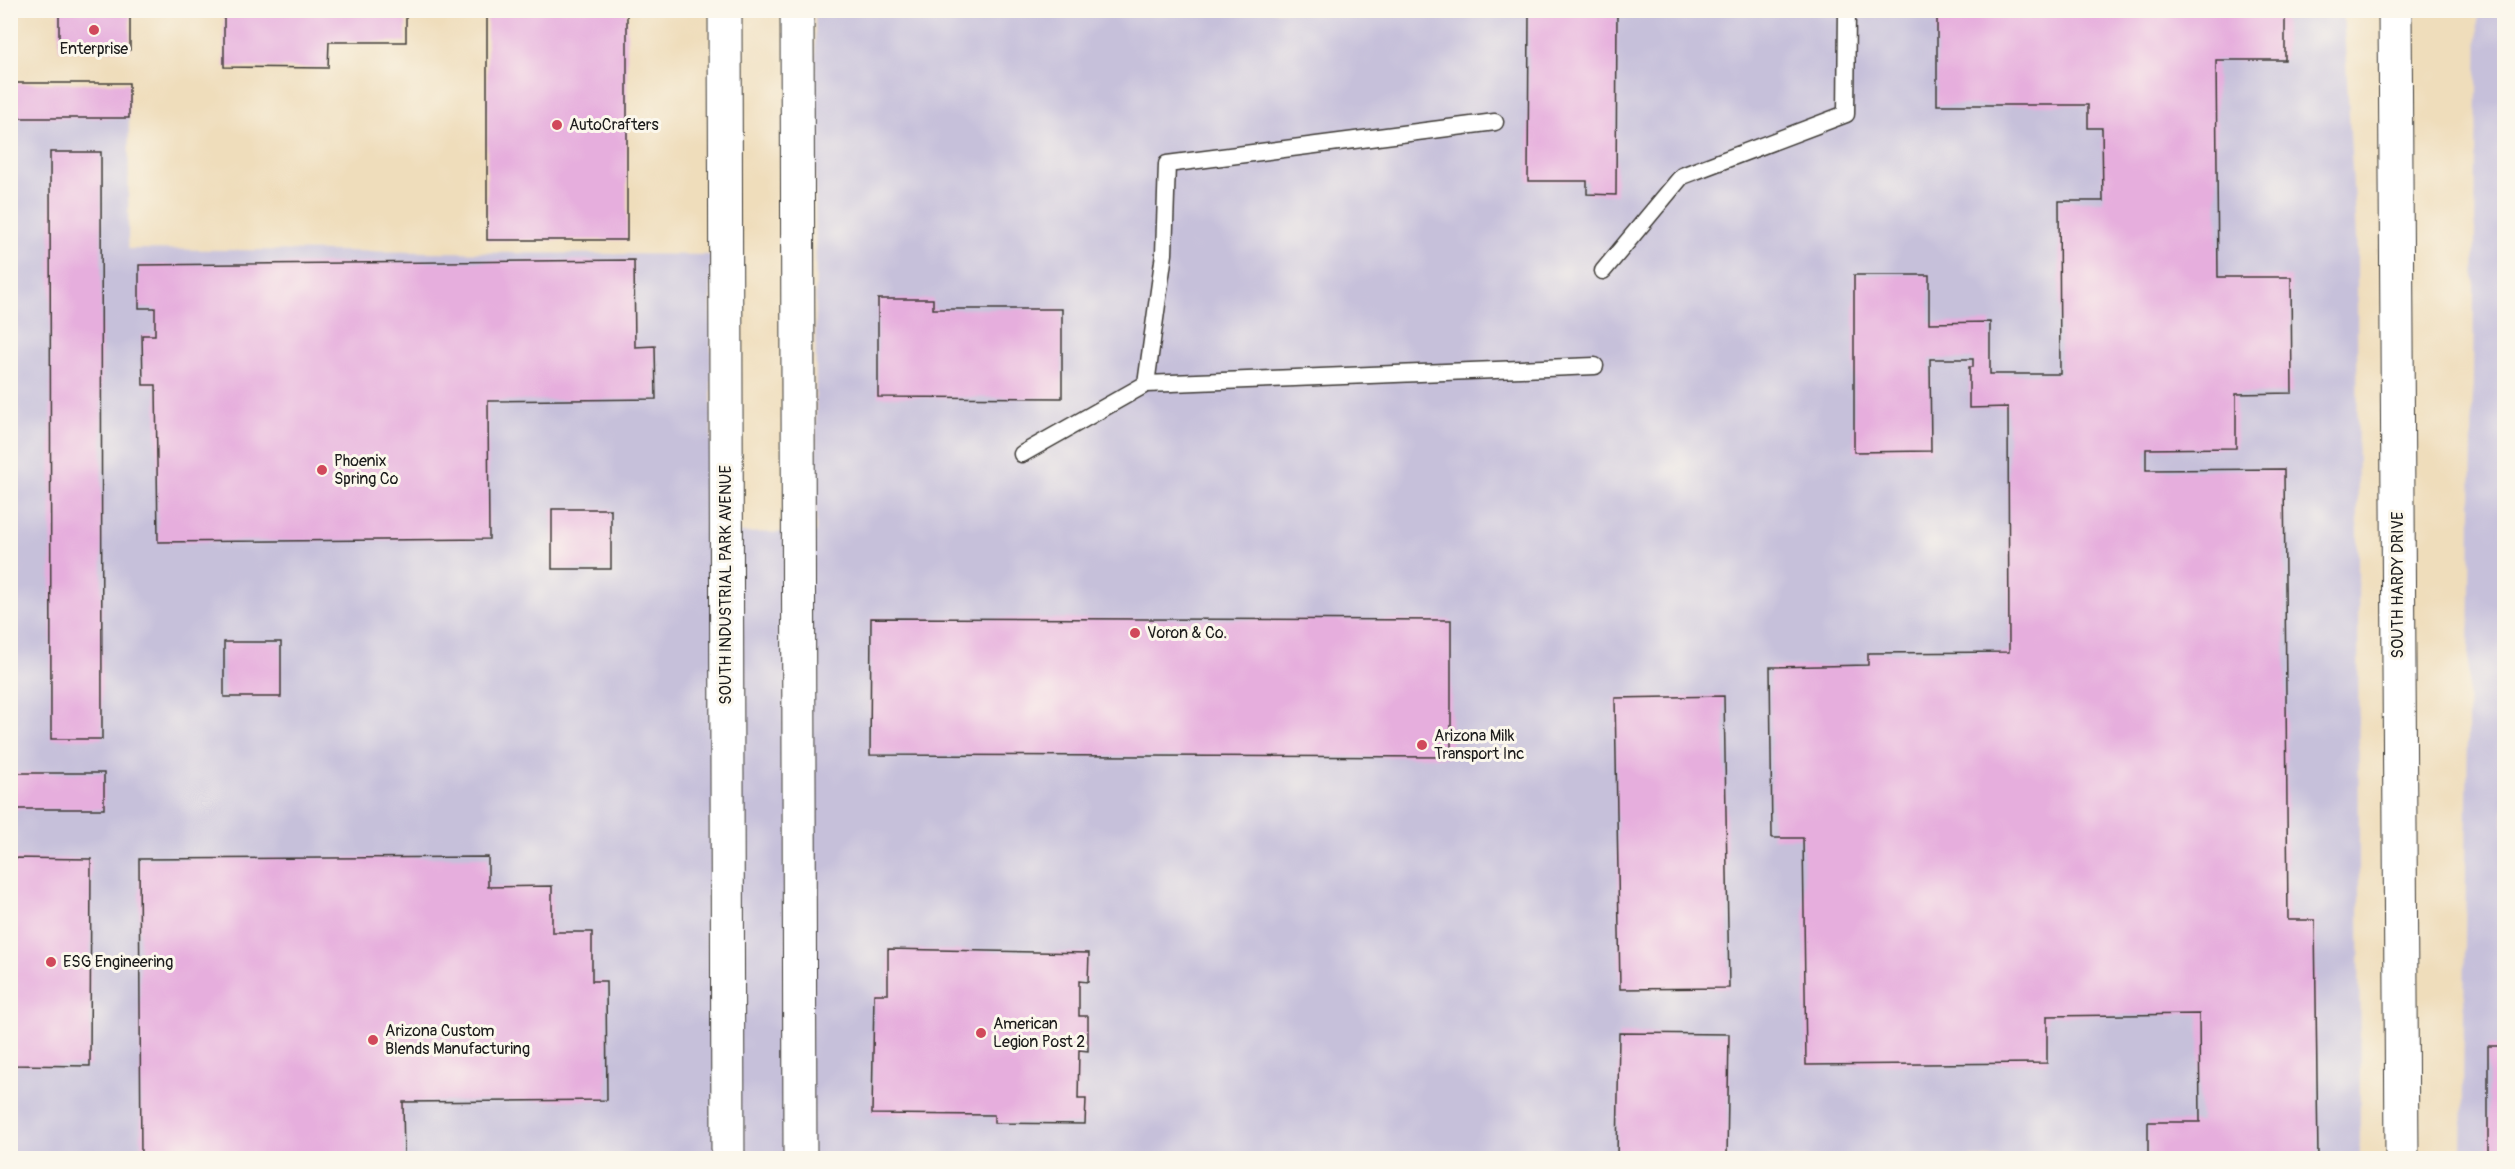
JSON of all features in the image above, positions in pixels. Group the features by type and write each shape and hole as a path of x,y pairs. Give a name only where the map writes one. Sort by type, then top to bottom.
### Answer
{"street":[{"name":"SOUTH INDUSTRIAL PARK AVENUE","path":"725,10 728,1158"},
{"path":"797,10 800,1158"},
{"name":"SOUTH HARDY DRIVE","path":"2395,10 2402,1158"}],"lane":[{"path":"1603,271 1682,176 1846,114 1847,10"},
{"path":"1146,384 1164,254 1167,164 1495,122"},
{"path":"1022,454 1146,384 1595,366"}],"shaded area":[{"path":"2504,10 2504,1158 2462,1158 2478,11"},
{"path":"815,11 2343,11 2357,255 2360,1158 11,1158 11,117 129,118 128,249 711,255 712,533 816,532"}],"building":[{"name":"Enterprise","path":"59,10 130,10 130,50 59,50"},
{"path":"224,10 406,10 406,42 329,42 328,68 224,67"},
{"name":"AutoCrafters","path":"487,10 627,10 627,240 487,240"},
{"path":"1529,10 1617,10 1616,195 1587,194 1587,181 1528,181"},
{"path":"1854,10 2285,10 2285,60 2216,60 2218,277 2291,277 2292,393 2236,394 2236,448 2146,449 2146,470 2284,469 2288,920 2315,920 2318,1158 2148,1158 2148,1122 2200,1122 2199,1014 2047,1016 2047,1063 1806,1065 1803,838 1772,838 1770,667 1868,665 1868,653 2009,652 2008,407 1969,408 1969,367 1973,367 1973,359 1930,359 1931,451 1854,452 1854,275 1929,275 1929,323 1990,322 1990,374 2060,374 2059,201 2103,201 2102,128 2088,128 2088,105 1937,105 1937,13 1854,13"},
{"path":"10,83 129,83 129,118 10,118"},
{"path":"50,152 101,152 102,739 51,739"},
{"name":"Phoenix Spring Co","path":"634,260 635,347 655,346 656,399 488,401 489,539 158,542 156,385 143,385 142,335 155,335 155,308 139,308 139,265"},
{"path":"878,299 933,299 933,309 1062,309 1062,398 878,397"},
{"path":"552,509 611,509 611,569 552,569"},
{"path":"871,618 1451,620 1451,757 870,755"},
{"path":"224,642 281,642 281,697 224,697"},
{"path":"1724,696 1729,988 1620,989 1615,698"},
{"path":"10,773 104,773 104,809 10,809"},
{"name":"Arizona Custom Blends Manufacturing","path":"488,857 488,887 552,886 552,932 592,932 592,981 606,981 607,1100 403,1102 404,1158 141,1158 139,859"},
{"name":"ESG Engineering","path":"10,858 91,859 90,1066 10,1065"},
{"name":"American Legion Post 2","path":"888,949 1089,953 1088,982 1079,981 1079,1016 1088,1016 1088,1051 1079,1050 1078,1099 1086,1099 1085,1124 994,1123 994,1115 872,1114 874,994 888,994"},
{"path":"1619,1033 1729,1034 1727,1158 1617,1158"},
{"path":"2488,1046 2504,1046 2504,1158 2488,1158"}],"place":[{"name":"Enterprise","path":"94,30"},
{"name":"AutoCrafters","path":"557,125"},
{"name":"Phoenix Spring Co","path":"322,470"},
{"name":"Voron & Co.","path":"1135,633"},
{"name":"Arizona Milk Transport Inc","path":"1422,745"},
{"name":"ESG Engineering","path":"51,962"},
{"name":"American Legion Post 2","path":"981,1033"},
{"name":"Arizona Custom Blends Manufacturing","path":"373,1040"}]}
